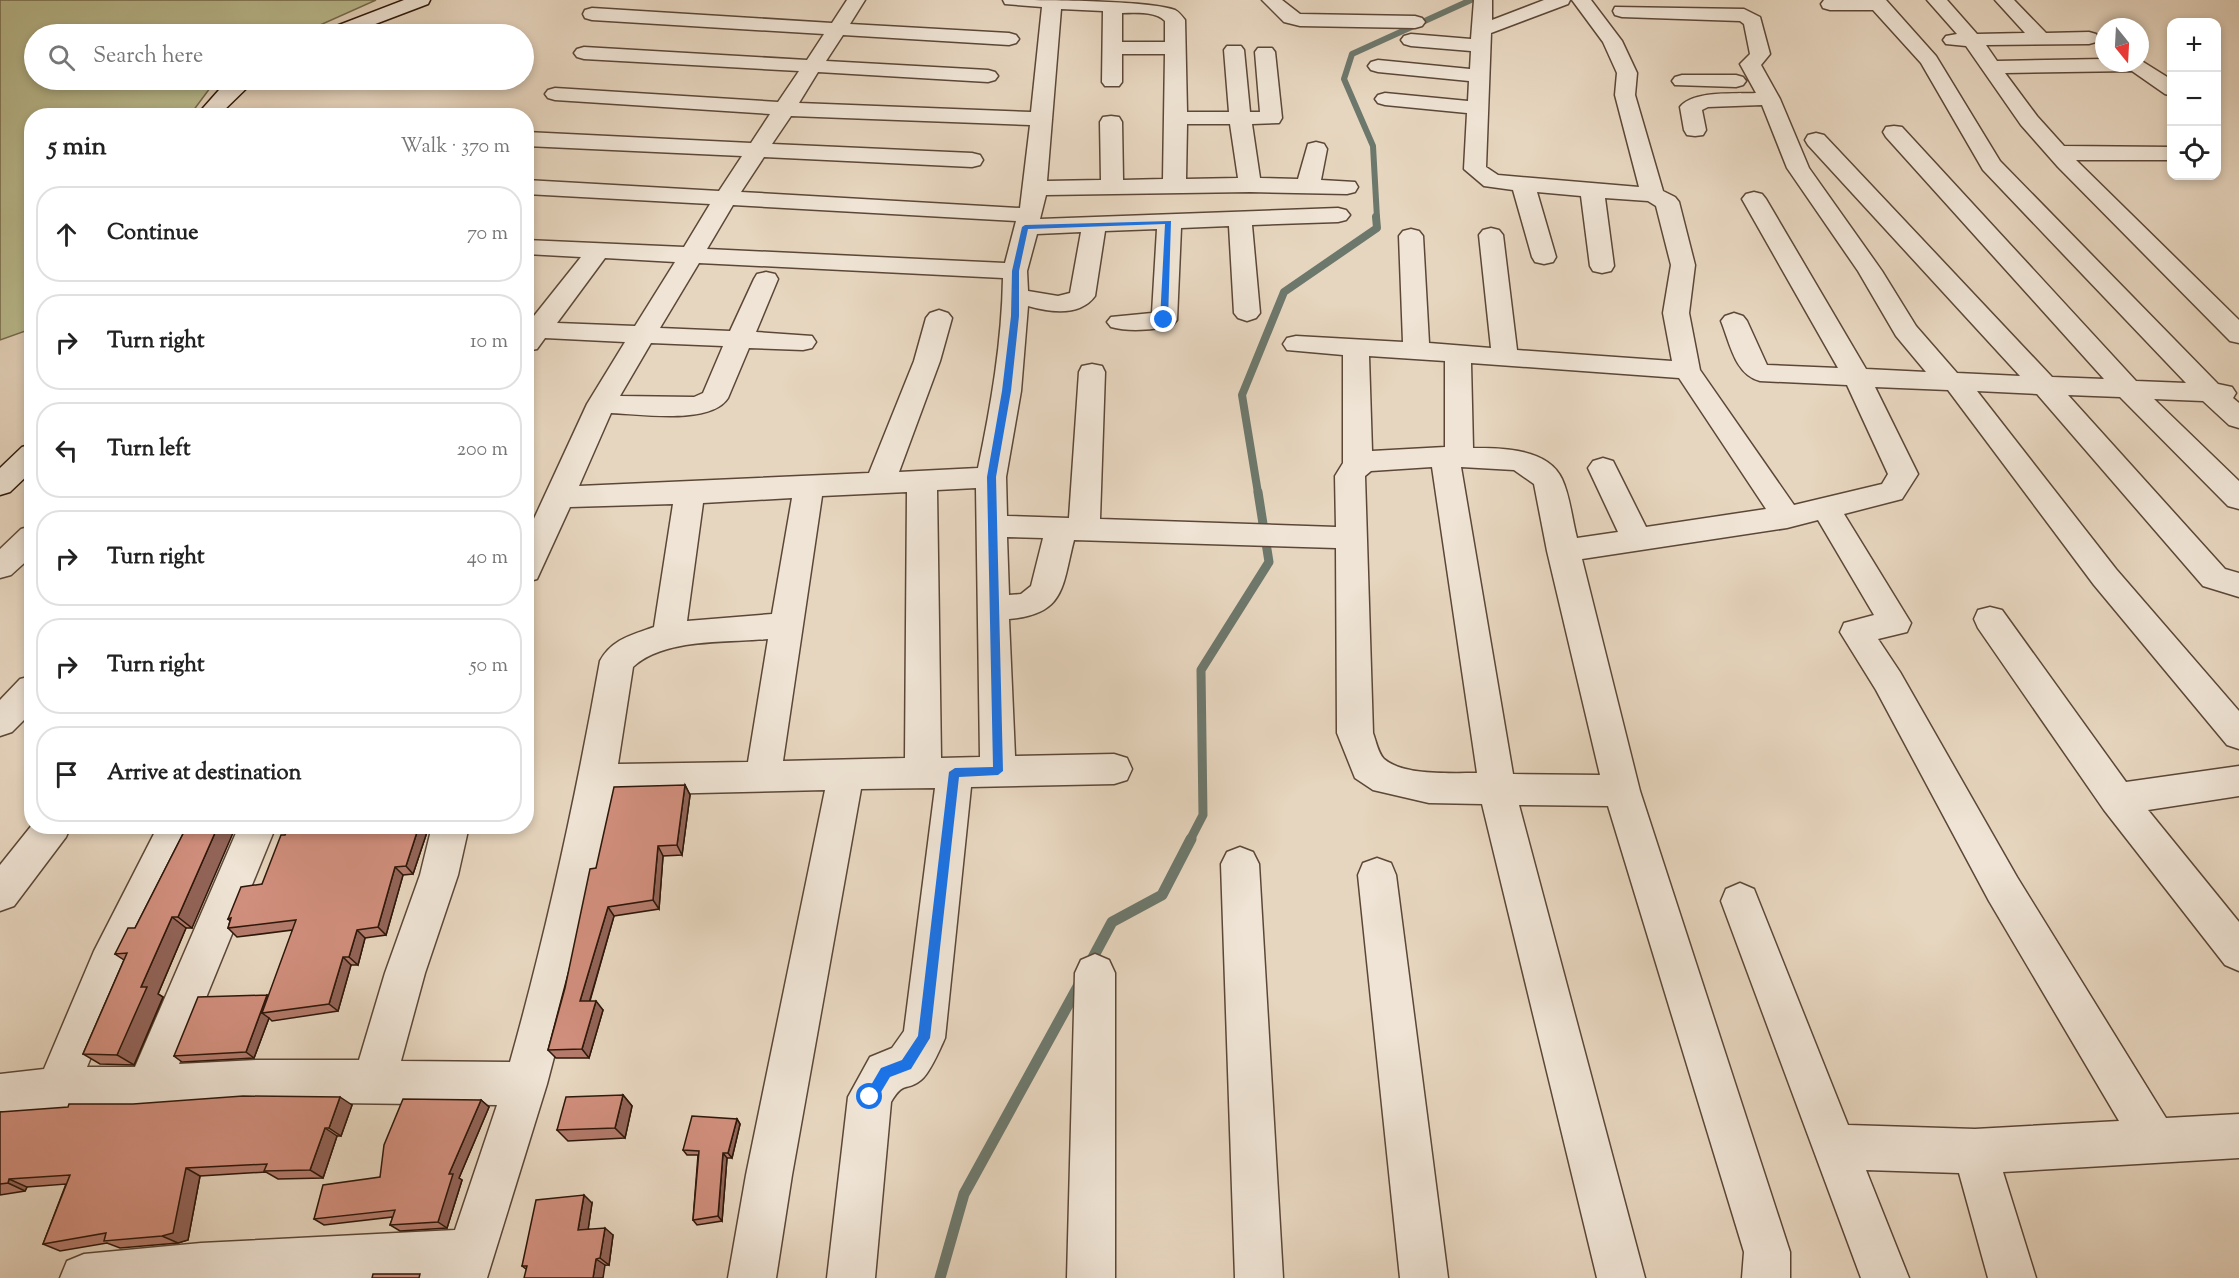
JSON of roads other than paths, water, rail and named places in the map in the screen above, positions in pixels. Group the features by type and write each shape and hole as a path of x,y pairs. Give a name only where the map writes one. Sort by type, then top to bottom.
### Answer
{"street":[{"path":"359,24 421,0"},
{"path":"534,534 558,497 601,405 725,199 856,0"},
{"path":"1012,0 1155,9 1169,14 1175,20 1174,187"},
{"path":"1271,0 1291,18 1300,20 1378,21 1413,31 1480,39 1561,0"},
{"path":"1378,21 1385,0"},
{"path":"1483,0 1475,169 1492,181 1653,195 1668,204 1683,265 1676,313 1687,370 1787,517"},
{"path":"1581,0 1612,41 1627,73 1625,95 1653,195"},
{"path":"1936,0 1953,15 2015,103 2058,153 2239,336"},
{"path":"2004,0 2041,39"},
{"path":"998,771 991,477 1006,391 1015,283 1034,188 1041,119 1038,1"},
{"path":"1830,4 1877,2 1929,60 1991,165 2211,393 2239,419"},
{"path":"1112,82 1113,7"},
{"path":"1622,11 1750,17 1754,24 1760,54 1750,64 1765,90 1798,168 1870,271 1905,330 1952,382 2106,577 2239,735"},
{"path":"592,14 1009,39"},
{"path":"1912,40 2089,38"},
{"path":"1112,48 1176,48"},
{"path":"1234,50 1240,118 1250,185"},
{"path":"1176,118 1270,118 1265,52"},
{"path":"584,53 812,68 988,76"},
{"path":"1990,67 2137,65 2167,86"},
{"path":"1378,66 1479,76"},
{"path":"1682,81 1765,90"},
{"path":"213,108 231,90"},
{"path":"1695,130 1691,107 1705,100 1765,90"},
{"path":"555,94 785,109 1041,119"},
{"path":"1385,99 1477,108"},
{"path":"1111,122 1112,187"},
{"path":"1894,132 2128,389 2239,499"},
{"path":"534,139 972,160"},
{"path":"1816,140 2045,386 2214,578 2239,585"},
{"path":"1308,186 1316,149"},
{"path":"2058,153 2167,153"},
{"path":"1523,184 1544,257"},
{"path":"1034,188 1250,185 1347,187"},
{"path":"534,187 1094,225 1338,215"},
{"path":"1592,190 1602,266"},
{"path":"1563,551 1826,509 1892,492 1903,474 1857,377 1754,199"},
{"path":"1240,219 1247,313"},
{"path":"1120,322 1164,320 1169,222"},
{"path":"534,248 692,255 1015,283 1061,305 1074,303 1082,296 1094,225"},
{"path":"1491,235 1505,358"},
{"path":"1411,236 1416,345 1420,351"},
{"path":"534,335 598,251"},
{"path":"601,405 700,405 714,398 766,279"},
{"path":"880,482 927,361 939,318"},
{"path":"1734,321 1752,366 1761,373 2239,394"},
{"path":"534,338 643,336 803,342"},
{"path":"1296,344 1687,370"},
{"path":"1356,347 1358,464 1350,476 1355,733 1368,767 1386,779 1429,788 1622,791"},
{"path":"1458,355 1452,457 1497,789 1621,1278"},
{"path":"994,608 1029,605 1045,592 1072,529 1092,372"},
{"path":"1358,464 1373,459 1452,457 1515,460 1535,467 1548,480 1563,551 1622,791 1767,1252 1766,1278"},
{"path":"0,484 24,462"},
{"path":"1604,468 1636,540"},
{"path":"558,497 808,488 991,477"},
{"path":"851,1278 870,1097 885,1072 906,1065 924,1038 939,773 921,497 923,482"},
{"path":"763,777 808,488"},
{"path":"669,635 689,493"},
{"path":"1826,509 1895,623 1856,632 1888,681 2003,889 2156,1142"},
{"path":"993,526 1350,538"},
{"path":"0,567 24,544"},
{"path":"1990,619 2117,799 2239,952"},
{"path":"84,1278 468,1265 525,1084 549,996 597,780 617,661 633,647 669,635 785,625"},
{"path":"0,722 24,697"},
{"path":"597,780 1114,769"},
{"path":"752,1278 769,1175 846,775"},
{"path":"2117,799 2239,781"},
{"path":"0,894 47,834"},
{"path":"57,1089 108,964 173,834"},
{"path":"148,1088 255,834"},
{"path":"374,1082 405,972 439,875 450,834"},
{"path":"1240,864 1259,1278"},
{"path":"1377,875 1425,1278"},
{"path":"1740,901 1885,1278"},
{"path":"1091,1278 1095,973"},
{"path":"0,1096 57,1089 148,1088 256,1081 525,1084"},
{"path":"1834,1147 1975,1151 2239,1136"},
{"path":"1975,1151 2012,1278"}],"waterway":[{"path":"1377,218 1373,146 1344,79 1352,54 1471,0"},
{"path":"1258,493 1242,395 1284,292 1377,228 1376,217"},
{"path":"1190,840 1203,815 1201,670 1269,562 1258,492"},
{"path":"1090,963 1112,922 1162,895 1191,839"},
{"path":"940,1278 964,1194 1080,983"}]}
